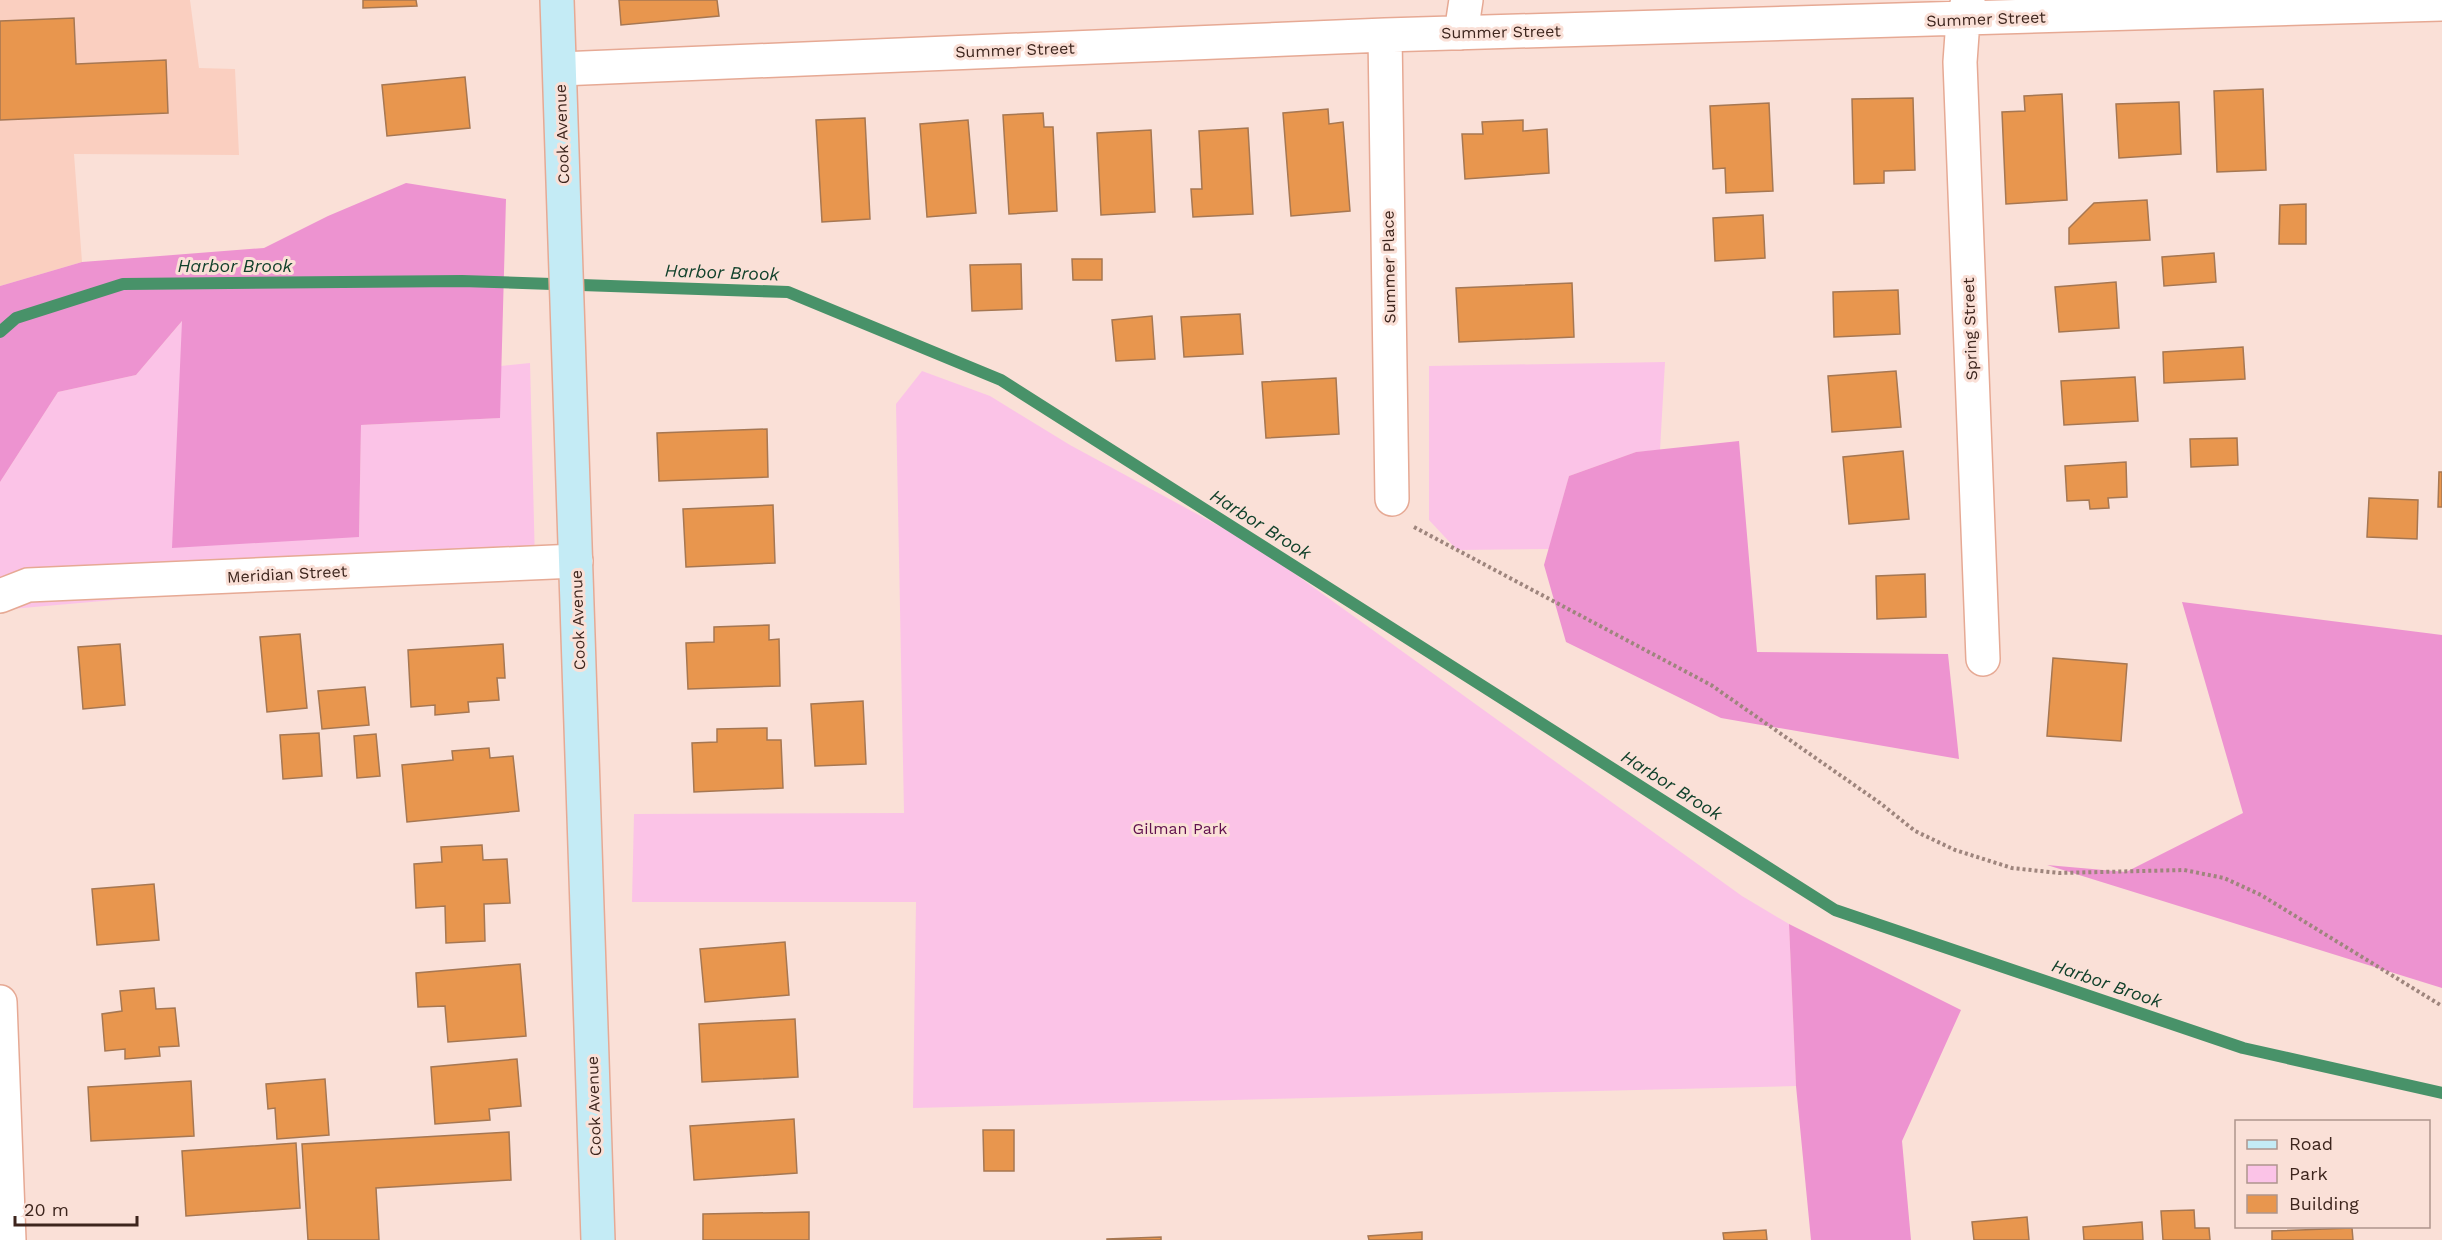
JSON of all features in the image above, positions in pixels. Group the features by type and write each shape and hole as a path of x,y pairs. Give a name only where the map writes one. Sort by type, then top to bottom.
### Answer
{"main road":[{"name":"Cook Avenue","path":"557,0 598,1240"}],"street":[{"path":"1461,33 1466,0"},
{"name":"Summer Street","path":"560,69 1461,33 1966,10 2442,4"},
{"name":"Spring Street","path":"1966,10 1960,62 1983,659"},
{"name":"Summer Place","path":"1385,35 1392,500"},
{"name":"Meridian Street","path":"0,596 28,585 576,561"},
{"path":"0,1002 9,1240"}],"path":[{"path":"1392,500 1400,518 1411,525 1711,685 1880,802 1914,831 1956,850 2012,868 2059,873 2184,870 2224,878 2261,895 2442,1006"}],"shaded area":[{"path":"0,0 190,0 199,68 235,69 239,155 74,154 82,262 0,286"},
{"path":"406,183 506,199 500,418 361,425 359,537 172,548 182,321 136,375 58,392 0,482 0,286 82,262 264,248 328,216"},
{"path":"1739,441 1757,652 1948,654 1959,759 1721,718 1566,642 1544,565 1569,476 1636,452"},
{"path":"2182,602 2442,635 2442,988 2047,865 2126,872 2243,813"},
{"path":"1789,924 1961,1010 1902,1141 1911,1240 1811,1240 1796,1086"}],"green space":[{"path":"183,320 359,537 361,425 499,418 501,366 530,363 535,563 0,610 0,482 58,392 136,375"},
{"path":"1665,362 1660,450 1636,452 1569,476 1549,549 1457,550 1429,520 1429,366"},
{"name":"Gilman Park","path":"922,371 990,396 1070,445 1256,546 1742,896 1789,924 1796,1086 913,1108 916,902 632,902 634,814 904,813 896,404"}],"building":[{"path":"363,0 416,0 417,6 363,8"},
{"path":"619,0 717,0 719,16 621,25"},
{"path":"74,18 76,64 166,60 168,113 0,120 0,21"},
{"path":"465,77 470,128 387,136 382,85"},
{"path":"2263,89 2266,170 2217,172 2214,91"},
{"path":"2062,94 2067,200 2006,204 2002,112 2025,111 2024,96"},
{"path":"1913,98 1915,170 1884,171 1884,183 1854,184 1852,99"},
{"path":"2179,102 2181,154 2119,158 2116,104"},
{"path":"1769,103 1773,191 1726,193 1725,168 1713,169 1710,106"},
{"path":"1328,109 1329,124 1343,122 1350,211 1291,216 1283,113"},
{"path":"1043,113 1044,127 1053,127 1057,211 1009,214 1003,115"},
{"path":"865,118 870,219 822,222 816,120"},
{"path":"968,120 976,213 927,217 920,124"},
{"path":"1523,120 1523,131 1547,129 1549,173 1465,179 1462,134 1483,134 1482,122"},
{"path":"1248,128 1253,214 1193,217 1191,189 1202,189 1199,131"},
{"path":"1151,130 1155,212 1101,215 1097,133"},
{"path":"2147,200 2150,240 2069,244 2069,228 2094,203"},
{"path":"2306,204 2306,244 2279,244 2280,205"},
{"path":"1763,215 1765,258 1715,261 1713,218"},
{"path":"2214,253 2216,282 2164,286 2162,257"},
{"path":"1072,259 1102,259 1102,280 1073,280"},
{"path":"1021,264 1022,309 972,311 970,265"},
{"path":"2116,282 2119,328 2059,332 2055,287"},
{"path":"1572,283 1574,337 1459,342 1456,288"},
{"path":"1898,290 1900,334 1834,337 1833,292"},
{"path":"1240,314 1243,354 1184,357 1181,317"},
{"path":"1152,316 1155,359 1116,361 1112,320"},
{"path":"2243,347 2245,379 2164,383 2163,352"},
{"path":"1896,371 1901,427 1832,432 1828,376"},
{"path":"2135,377 2138,421 2064,425 2061,381"},
{"path":"1336,378 1339,434 1266,438 1262,382"},
{"path":"767,429 768,477 659,481 657,433"},
{"path":"2237,438 2238,465 2191,467 2190,439"},
{"path":"1903,451 1909,519 1849,524 1843,457"},
{"path":"2126,462 2127,497 2108,498 2109,508 2090,509 2089,500 2067,501 2065,466"},
{"path":"2439,472 2442,472 2442,507 2438,507"},
{"path":"2369,498 2418,500 2417,539 2367,537"},
{"path":"773,505 775,563 686,567 683,509"},
{"path":"1925,574 1926,617 1877,619 1876,576"},
{"path":"769,625 769,640 779,639 780,686 688,689 686,643 714,642 714,627"},
{"path":"300,634 307,708 267,712 260,637"},
{"path":"120,644 125,705 83,709 78,647"},
{"path":"503,644 505,678 497,678 499,700 468,702 469,712 435,715 435,705 411,707 408,650"},
{"path":"2053,658 2127,664 2121,741 2047,736"},
{"path":"365,687 369,725 322,729 318,691"},
{"path":"863,701 866,764 815,766 811,704"},
{"path":"767,728 767,740 781,740 783,788 694,792 692,743 717,742 717,729"},
{"path":"319,733 322,776 283,779 280,735"},
{"path":"376,734 380,776 357,778 354,736"},
{"path":"489,748 490,758 513,756 519,811 407,822 402,765 453,760 452,751"},
{"path":"482,845 483,860 507,859 510,903 484,904 485,941 446,943 445,906 416,908 414,864 442,862 441,847"},
{"path":"154,884 159,940 97,945 92,889"},
{"path":"785,942 789,995 705,1002 700,949"},
{"path":"520,964 526,1036 448,1042 445,1006 418,1007 416,973"},
{"path":"154,988 156,1009 175,1008 179,1046 159,1047 160,1056 125,1059 125,1049 105,1051 102,1014 122,1011 120,991"},
{"path":"795,1019 798,1077 702,1082 699,1024"},
{"path":"517,1059 521,1106 489,1109 490,1120 435,1124 431,1067"},
{"path":"325,1079 329,1135 277,1139 275,1108 268,1109 266,1084"},
{"path":"191,1081 194,1136 91,1141 88,1087"},
{"path":"794,1119 797,1173 694,1180 690,1126"},
{"path":"983,1130 1014,1130 1014,1171 984,1171"},
{"path":"509,1132 511,1180 376,1188 379,1240 308,1240 302,1144"},
{"path":"296,1143 300,1208 186,1216 182,1151"},
{"path":"2194,1210 2195,1228 2209,1228 2210,1240 2163,1240 2161,1211"},
{"path":"809,1212 809,1240 703,1240 703,1214"},
{"path":"2027,1217 2029,1240 1974,1240 1972,1222"},
{"path":"2142,1222 2143,1240 2084,1240 2083,1227"},
{"path":"2352,1228 2353,1240 2272,1240 2272,1231"},
{"path":"1766,1230 1767,1240 1724,1240 1723,1233"},
{"path":"1422,1232 1422,1240 1369,1240 1368,1236"},
{"path":"1161,1237 1161,1240 1107,1240 1107,1239"}],"waterway":[{"name":"Harbor Brook","path":"0,332 16,318 123,284 462,281 788,292 1001,380 1835,910 2243,1048 2442,1093"}]}
